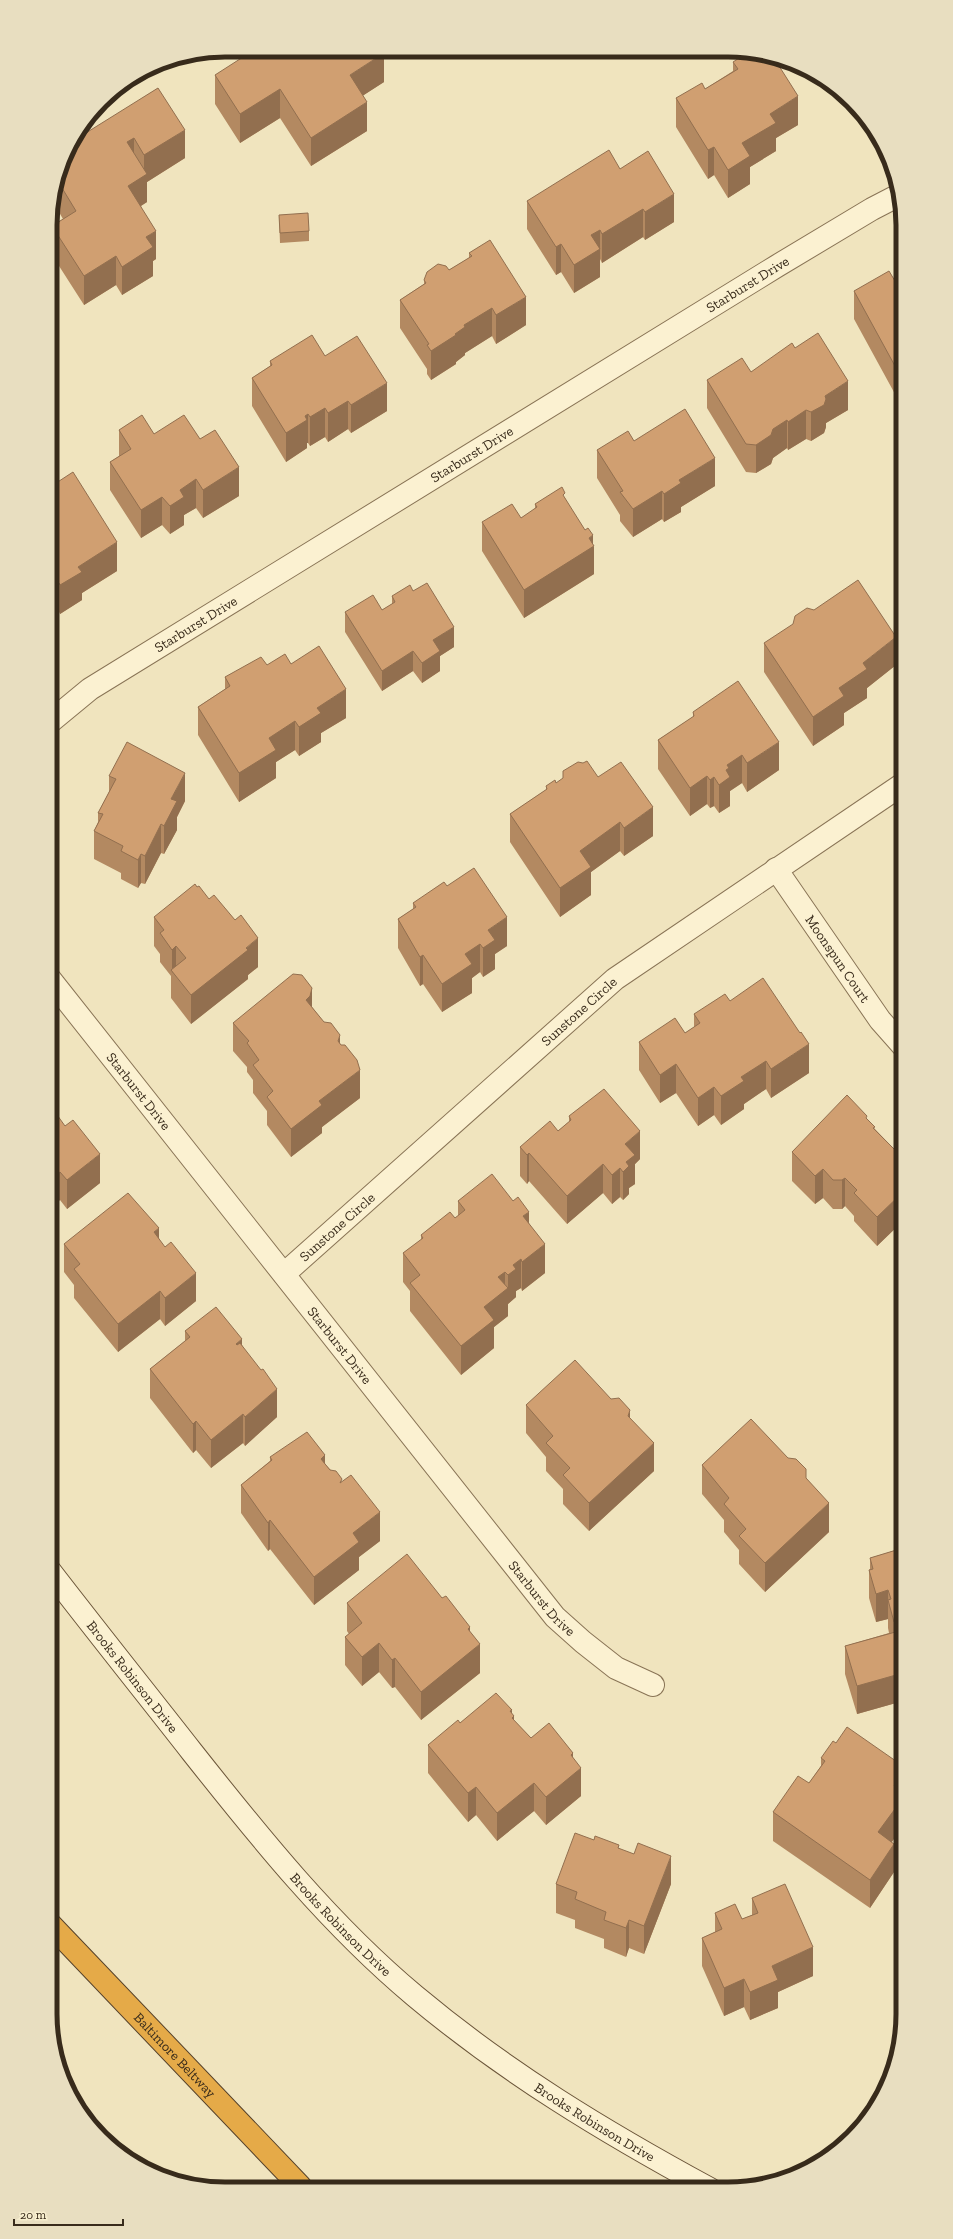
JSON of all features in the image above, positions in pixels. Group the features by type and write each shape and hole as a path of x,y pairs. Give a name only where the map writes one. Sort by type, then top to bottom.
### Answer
{"highway":[{"name":"Baltimore Beltway","path":"57,1931 296,2182"}],"street":[{"name":"Starburst Drive","path":"57,716 90,689 777,266 872,208 894,197"},
{"name":"Sunstone Circle","path":"284,1274 615,979 896,789"},
{"name":"Moonspun Court","path":"776,869 880,1020 896,1038"},
{"name":"Starburst Drive","path":"57,988 555,1617 583,1642 616,1668 653,1685"},
{"name":"Brooks Robinson Drive","path":"57,1580 235,1806 308,1893 362,1948 414,1995 477,2046 540,2091 605,2131 697,2182"}],"building":[{"path":"243,57 378,57 350,75 367,102 311,138 280,89 240,114 215,75"},
{"path":"741,57 761,60 778,65 798,96 770,114 776,123 742,143 750,156 728,170 714,147 708,150 676,98 702,83 705,89 738,69 733,62"},
{"path":"158,88 185,130 144,155 134,138 127,142 147,174 128,186 156,231 146,237 153,247 122,267 116,256 84,276 57,234 57,223 76,211 61,187 74,151 83,135"},
{"path":"609,150 620,169 648,151 674,194 645,212 643,209 602,234 600,230 591,235 600,249 574,265 561,244 556,247 527,201"},
{"path":"308,213 309,231 280,233 279,215"},
{"path":"490,240 526,297 496,315 492,308 464,325 465,327 455,334 456,335 431,351 427,345 429,344 400,300 426,283 424,280 427,272 438,264 446,266 449,270 472,256 469,253"},
{"path":"889,271 896,280 896,368 854,291"},
{"path":"818,333 848,381 825,396 826,399 824,405 811,412 806,410 788,422 787,420 773,429 771,435 756,445 746,444 707,380 742,358 751,372 792,343 795,348"},
{"path":"312,335 325,356 357,336 387,383 351,405 348,401 328,413 325,408 310,417 308,414 305,416 307,420 286,433 252,378 272,365 270,361"},
{"path":"685,409 715,458 679,480 681,483 664,494 662,491 633,509 620,492 623,491 597,450 628,431 634,441"},
{"path":"142,415 154,434 184,415 200,439 215,430 239,467 203,490 196,479 180,490 184,497 170,506 162,497 141,510 110,462 131,449 119,430"},
{"path":"73,472 117,542 78,567 82,572 60,585 59,583 57,584 57,482"},
{"path":"562,487 565,493 563,495 585,530 588,528 593,535 589,538 594,546 524,590 482,522 512,504 521,518 537,507 535,504"},
{"path":"858,580 896,637 863,663 867,669 839,688 844,696 813,717 764,643 793,624 795,616 807,608 814,610"},
{"path":"427,583 454,627 433,640 440,651 422,663 413,651 382,671 345,612 373,595 382,610 395,602 392,596 410,585 413,591"},
{"path":"319,646 346,689 317,708 321,713 299,727 295,721 269,738 276,750 239,773 198,707 230,686 225,677 261,657 267,665 285,654 291,664"},
{"path":"738,681 779,742 747,763 742,755 727,765 729,768 726,770 730,777 719,785 714,777 710,780 707,776 690,788 658,740 694,716 693,712"},
{"path":"127,742 185,773 171,799 177,801 164,826 161,824 145,856 141,854 138,860 121,851 123,846 94,831 103,814 98,813 116,779 109,776"},
{"path":"587,761 598,777 621,762 653,807 624,828 620,822 580,851 591,867 560,888 510,814 547,789 546,786 555,780 556,783 563,778 563,771 578,762 583,763"},
{"path":"474,868 507,917 488,930 495,940 483,948 480,944 465,954 472,964 442,984 423,955 420,957 398,919 416,907 413,903 444,882 447,886"},
{"path":"195,884 197,887 199,886 209,899 214,895 235,920 241,915 258,938 246,948 248,950 191,995 171,970 186,958 176,946 172,950 160,933 164,930 154,917"},
{"path":"293,974 302,975 312,988 310,996 306,1000 324,1022 331,1023 340,1035 338,1041 341,1045 345,1045 357,1060 360,1070 319,1101 322,1105 291,1129 267,1097 273,1091 253,1065 259,1060 247,1043 249,1041 233,1023"},
{"path":"763,978 809,1044 771,1069 766,1061 741,1077 744,1081 721,1096 714,1087 698,1098 676,1064 660,1075 639,1042 675,1018 685,1033 700,1023 694,1014 725,994 730,1001"},
{"path":"604,1089 640,1131 625,1144 635,1155 626,1162 629,1166 623,1172 620,1168 612,1175 603,1164 567,1196 529,1153 527,1155 520,1147 550,1121 558,1131 571,1120 569,1116"},
{"path":"847,1095 867,1116 866,1118 875,1127 873,1128 896,1151 896,1199 877,1217 854,1193 857,1190 845,1178 842,1180 833,1180 823,1169 815,1176 792,1152"},
{"path":"57,1115 65,1126 73,1120 100,1154 67,1180 60,1172 57,1174"},
{"path":"492,1174 513,1201 518,1197 529,1212 523,1216 545,1244 522,1262 521,1259 513,1265 516,1269 508,1275 505,1272 498,1277 508,1288 484,1307 494,1320 461,1346 410,1283 420,1275 403,1253 423,1238 421,1235 450,1212 455,1218 465,1210 458,1201"},
{"path":"128,1193 159,1228 154,1232 165,1247 171,1242 196,1273 165,1298 160,1291 118,1324 74,1269 80,1264 64,1244"},
{"path":"216,1307 242,1339 236,1344 237,1345 240,1343 261,1370 263,1369 277,1389 245,1417 243,1414 211,1440 196,1421 193,1424 150,1369 190,1337 185,1331"},
{"path":"575,1360 611,1399 619,1398 630,1410 628,1416 654,1443 589,1503 563,1475 570,1468 546,1443 553,1436 526,1405"},
{"path":"751,1419 788,1458 796,1459 806,1469 806,1478 829,1503 765,1563 739,1536 746,1529 724,1504 729,1498 702,1465"},
{"path":"307,1432 325,1455 321,1459 330,1470 336,1471 342,1479 340,1483 351,1475 380,1512 353,1533 359,1542 314,1577 270,1520 268,1523 241,1485 272,1460 270,1457"},
{"path":"896,1550 896,1621 894,1622 888,1600 891,1599 888,1590 876,1594 869,1570 873,1569 870,1558"},
{"path":"407,1554 442,1598 446,1596 470,1627 468,1629 480,1644 421,1692 395,1658 392,1660 379,1643 362,1657 345,1637 362,1623 347,1603"},
{"path":"896,1632 896,1675 857,1686 845,1646"},
{"path":"496,1693 512,1710 510,1711 514,1716 512,1718 531,1738 549,1723 573,1753 571,1755 581,1768 546,1797 534,1783 497,1813 476,1787 468,1793 428,1745 458,1720 460,1723"},
{"path":"847,1727 896,1761 896,1783 894,1786 896,1787 896,1808 878,1832 894,1844 870,1880 773,1812 798,1776 809,1783 825,1761 821,1758 833,1741 836,1743"},
{"path":"575,1833 594,1840 595,1836 619,1845 618,1848 634,1854 638,1843 671,1856 644,1926 629,1920 626,1928 604,1920 606,1912 575,1899 577,1892 556,1884"},
{"path":"785,1884 813,1947 772,1966 778,1980 750,1992 744,1979 724,1988 702,1938 722,1929 715,1913 735,1904 742,1919 758,1913 752,1898"}]}
